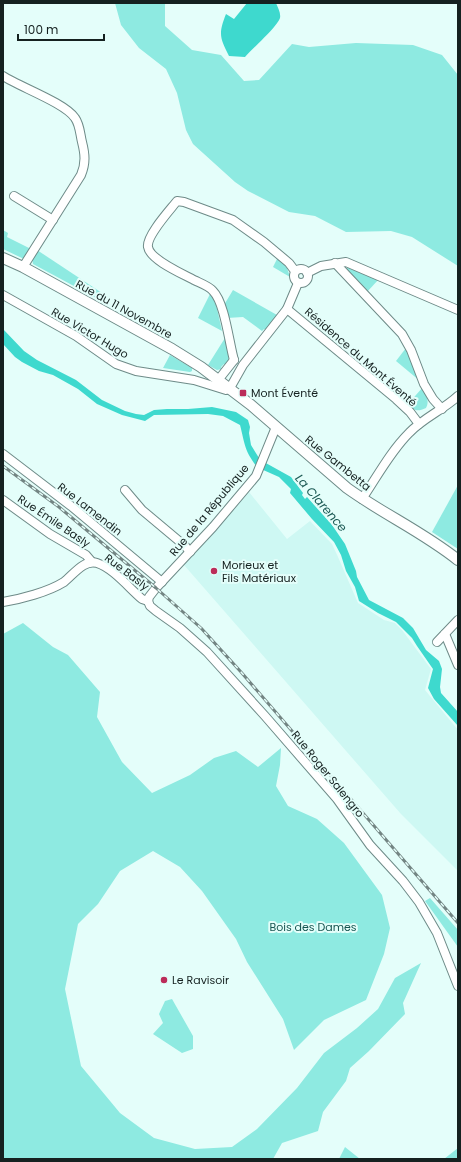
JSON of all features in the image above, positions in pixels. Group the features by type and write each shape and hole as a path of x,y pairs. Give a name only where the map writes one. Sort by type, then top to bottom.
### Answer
{"main road":[{"name":"Rue du 11 Novembre","path":"3,258 23,267 172,349 201,367 230,388"},
{"name":"Rue Gambetta","path":"230,388 347,488 362,499 424,535 458,560"}],"street":[{"path":"3,76 65,109 76,119 84,153 85,167 81,175 23,267"},
{"path":"14,196 53,220"},
{"path":"243,365 234,360 220,302 212,290 160,262 150,253 148,247 149,242 161,220 177,201 184,202 233,220 264,242 289,263 295,271 294,278 298,283"},
{"path":"307,273 321,266 346,262 458,310"},
{"name":"Résidence du Mont Éventé","path":"335,263 402,334 411,350 424,384 433,399 442,409"},
{"path":"295,271 302,269 307,273 308,277 306,281 298,283"},
{"path":"230,388 243,365 287,308 298,283"},
{"name":"Rue Victor Hugo","path":"3,295 76,336 116,364 136,371 194,380 226,390 230,388"},
{"name":"Résidence du Mont Éventé","path":"287,308 396,399 410,412 419,424"},
{"path":"219,380 234,360"},
{"path":"194,380 201,367"},
{"path":"362,499 394,450 408,434 419,424 442,409 458,396"},
{"name":"Rue de la République","path":"148,601 151,594 213,527 256,476 276,427"},
{"name":"Rue Lamendin","path":"3,454 89,521 162,582"},
{"path":"125,490 142,510 185,546 190,552"},
{"name":"Rue Émile Basly","path":"3,500 50,534 86,556 92,562"},
{"path":"3,602 57,586 83,566 92,562"},
{"name":"Rue Basly","path":"92,562 101,564 142,599 148,601"},
{"name":"Rue Roger Salengro","path":"148,601 153,608 180,628 207,652 337,799 370,845 403,881 419,902 437,933 458,986"},
{"path":"437,642 458,620"},
{"path":"445,634 458,665"}],"shaded area":[{"path":"247,3 276,3 280,12 280,18 245,57 229,56 221,36 223,21 226,14 234,19"},
{"path":"3,329 24,351 37,360 76,380 102,400 125,411 144,415 154,410 212,407 236,412 248,420 251,445 259,458 257,467 247,451 240,425 223,416 208,414 154,415 145,421 122,415 97,404 78,389 53,375 39,371 15,357 3,344"},
{"path":"264,462 291,477 303,493 302,495 305,499 307,497 332,525 345,544 357,577 369,600 403,618 413,628 426,650 439,661 442,669 440,687 441,693 458,712 458,726 434,699 428,688 433,669 412,638 396,622 359,601 355,587 346,571 341,555 334,542 290,493 291,489 279,477 261,469"},
{"path":"249,492 287,539 310,521 332,544 358,603 384,620 395,623 431,669 425,690 458,730 458,871 401,814 184,565"}],"green space":[{"path":"115,3 165,3 165,26 192,50 221,55 244,81 259,80 292,44 309,47 356,43 413,45 442,55 458,75 458,266 412,237 391,231 346,232 315,216 289,212 248,191 235,182 193,144 186,130 177,93 166,69 139,48 121,25"},
{"path":"3,230 8,233 7,237 31,249 24,259 3,249"},
{"path":"37,250 102,293 98,299 33,264 32,258"},
{"path":"278,257 287,268 290,277 273,267"},
{"path":"347,266 379,279 367,292 347,270"},
{"path":"233,290 277,315 266,330 264,329 262,331 243,317 227,318 224,305"},
{"path":"210,294 216,304 222,331 198,318"},
{"path":"225,338 229,359 227,365 224,364 221,367 222,369 217,370 208,365"},
{"path":"406,348 420,381 396,361"},
{"path":"170,355 192,368 192,371 190,372 163,368"},
{"path":"423,387 428,403 426,408 416,410 408,404"},
{"path":"458,485 458,549 432,532"},
{"name":"Bois des Dames","path":"23,623 53,647 68,655 100,692 97,717 122,762 152,793 190,775 214,758 236,751 258,767 281,748 280,765 276,786 288,806 317,819 344,843 382,895 390,928 384,954 366,1000 324,1020 294,1050 283,1019 247,962 236,939 202,891 180,867 153,851 120,871 98,904 78,924 65,989 81,1066 120,1113 154,1138 195,1149 232,1147 257,1129 297,1088 324,1053 357,1028 378,1009 395,978 421,963 403,1003 405,1014 350,1068 346,1081 323,1112 318,1131 282,1143 273,1159 3,1159 3,634"},
{"path":"430,898 458,930 458,947 425,901"},
{"path":"172,999 193,1036 193,1049 182,1053 153,1034 163,1023 159,1014 165,1001"},
{"path":"345,1147 360,1159 339,1159"},
{"path":"458,1148 458,1159 444,1159"}],"railway":[{"path":"3,466 59,507 156,588 201,628 241,672 458,923"}],"place":[{"name":"Mont Éventé","path":"243,393"},
{"name":"Morieux et Fils Matériaux","path":"214,571"},
{"name":"Le Ravisoir","path":"164,980"}],"water label":[{"name":"La Clarence","path":"321,503"}]}
